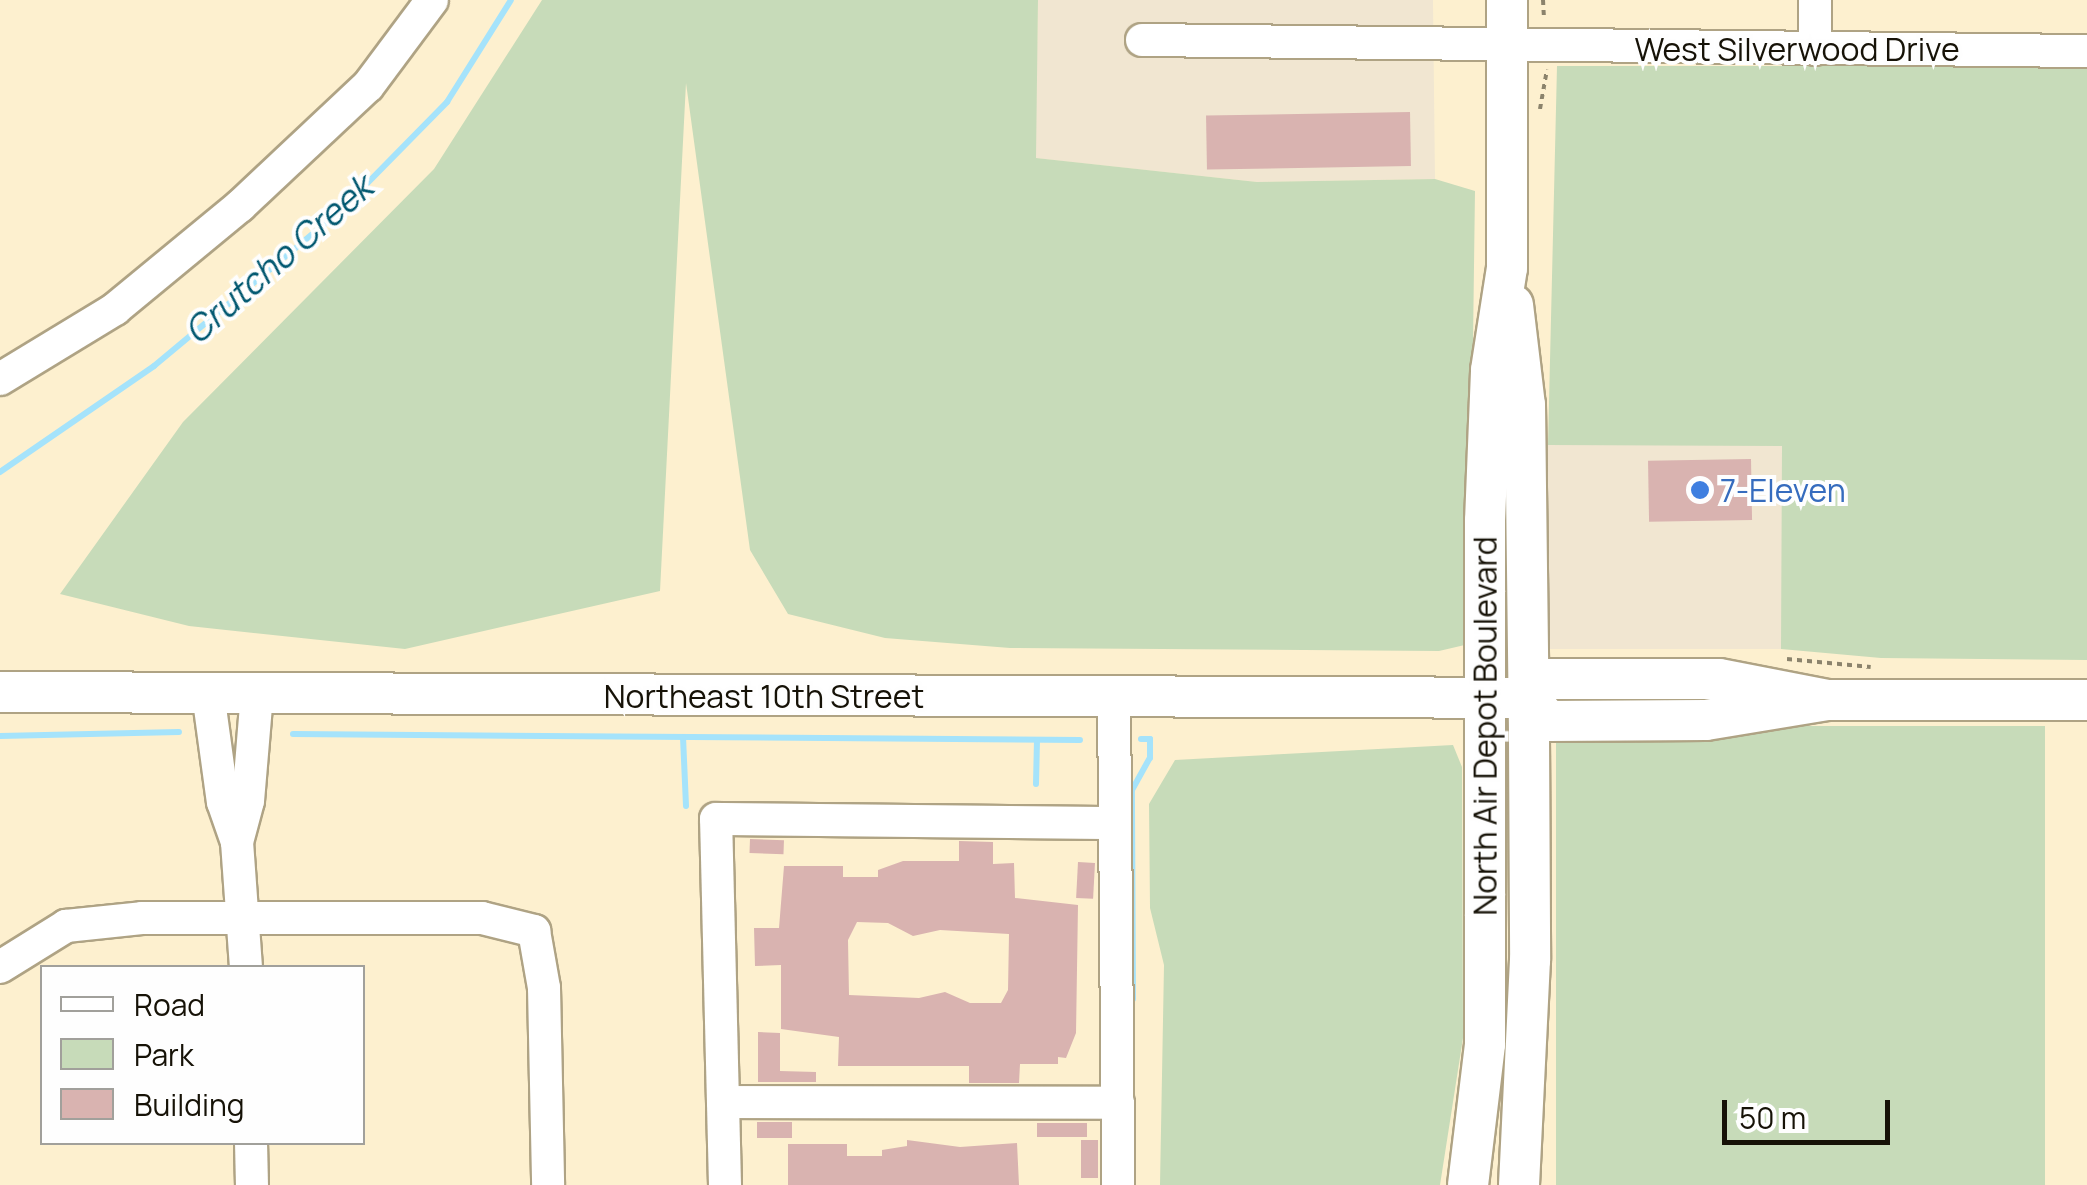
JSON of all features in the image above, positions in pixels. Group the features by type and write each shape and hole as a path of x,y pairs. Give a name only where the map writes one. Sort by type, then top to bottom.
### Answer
{"main road":[{"name":"North Air Depot Boulevard","path":"1468,1185 1485,1044 1487,443 1526,46 1507,0"},
{"name":"North Air Depot Boulevard","path":"1507,268 1525,406 1530,960 1519,1185"},
{"name":"Northeast 10th Street","path":"0,692 1528,698"},
{"path":"1528,698 1548,721 1706,720 1827,700 2087,700"}],"street":[{"path":"0,379 115,309 240,206 368,86 432,0"},
{"path":"1815,0 1815,49"},
{"name":"West Silverwood Drive","path":"1142,40 2087,51"},
{"path":"208,694 223,802 237,842 246,965"},
{"path":"237,842 248,800 257,694"},
{"path":"1114,698 1112,823 1118,1185"},
{"path":"725,1185 716,819 1112,823"},
{"path":"0,966 66,926 244,916 482,918 534,931 544,988 548,1185"},
{"path":"723,1102 1118,1103"},
{"path":"250,1145 252,1185"}],"path":[{"path":"1538,112 1548,92 1526,46 1544,0"},
{"path":"1777,659 1889,667"}],"shaded area":[{"path":"1038,0 1433,0 1435,179 1257,182 1035,158"},
{"path":"1548,445 1782,445 1782,649 1548,649"}],"green space":[{"path":"542,0 1038,0 1036,158 1257,182 1435,179 1475,191 1469,644 1439,651 1010,648 885,638 788,614 750,550 686,83 660,591 405,649 189,626 60,594 183,422 434,169"},
{"path":"1557,66 2087,66 2087,660 1881,658 1781,649 1782,446 1548,445"},
{"path":"1556,726 2045,726 2045,1185 1556,1185"},
{"path":"1453,745 1462,767 1463,1038 1440,1185 1160,1185 1164,965 1150,908 1149,804 1175,760"}],"building":[{"path":"1410,112 1411,166 1207,170 1206,116"},
{"name":"7-Eleven","path":"1751,459 1752,520 1649,522 1648,461"},
{"path":"750,839 784,840 783,854 750,853"},
{"path":"959,841 993,842 993,864 1014,863 1015,898 1078,905 1076,1033 1066,1058 1058,1057 1058,1064 1020,1064 1019,1083 969,1083 969,1066 838,1066 839,1037 781,1029 781,965 755,966 754,928 779,928 784,866 843,866 843,877 878,877 878,870 903,861 959,861","holes":["857,922 888,923 913,936 940,930 1009,934 1008,990 1001,1003 970,1003 945,992 919,998 849,995 848,940"]},
{"path":"1078,862 1095,863 1093,899 1076,898"},
{"path":"758,1032 780,1033 780,1071 816,1072 816,1082 758,1082"},
{"path":"757,1122 792,1122 792,1138 757,1138"},
{"path":"1037,1123 1087,1123 1087,1137 1037,1137"},
{"path":"907,1140 960,1147 1017,1143 1019,1185 788,1185 788,1144 847,1144 847,1156 882,1156 882,1150 907,1146"},
{"path":"1081,1140 1098,1140 1098,1178 1081,1178"}],"waterway":[{"name":"Crutcho Creek","path":"0,472 154,366 340,211 447,102 511,0"},
{"path":"0,736 179,732"},
{"path":"293,734 1080,740"},
{"path":"683,737 686,806"},
{"path":"1133,999 1132,790 1150,758 1150,739 1141,739"},
{"path":"1036,784 1037,740"}],"place":[{"name":"7-Eleven","path":"1700,490"}]}
